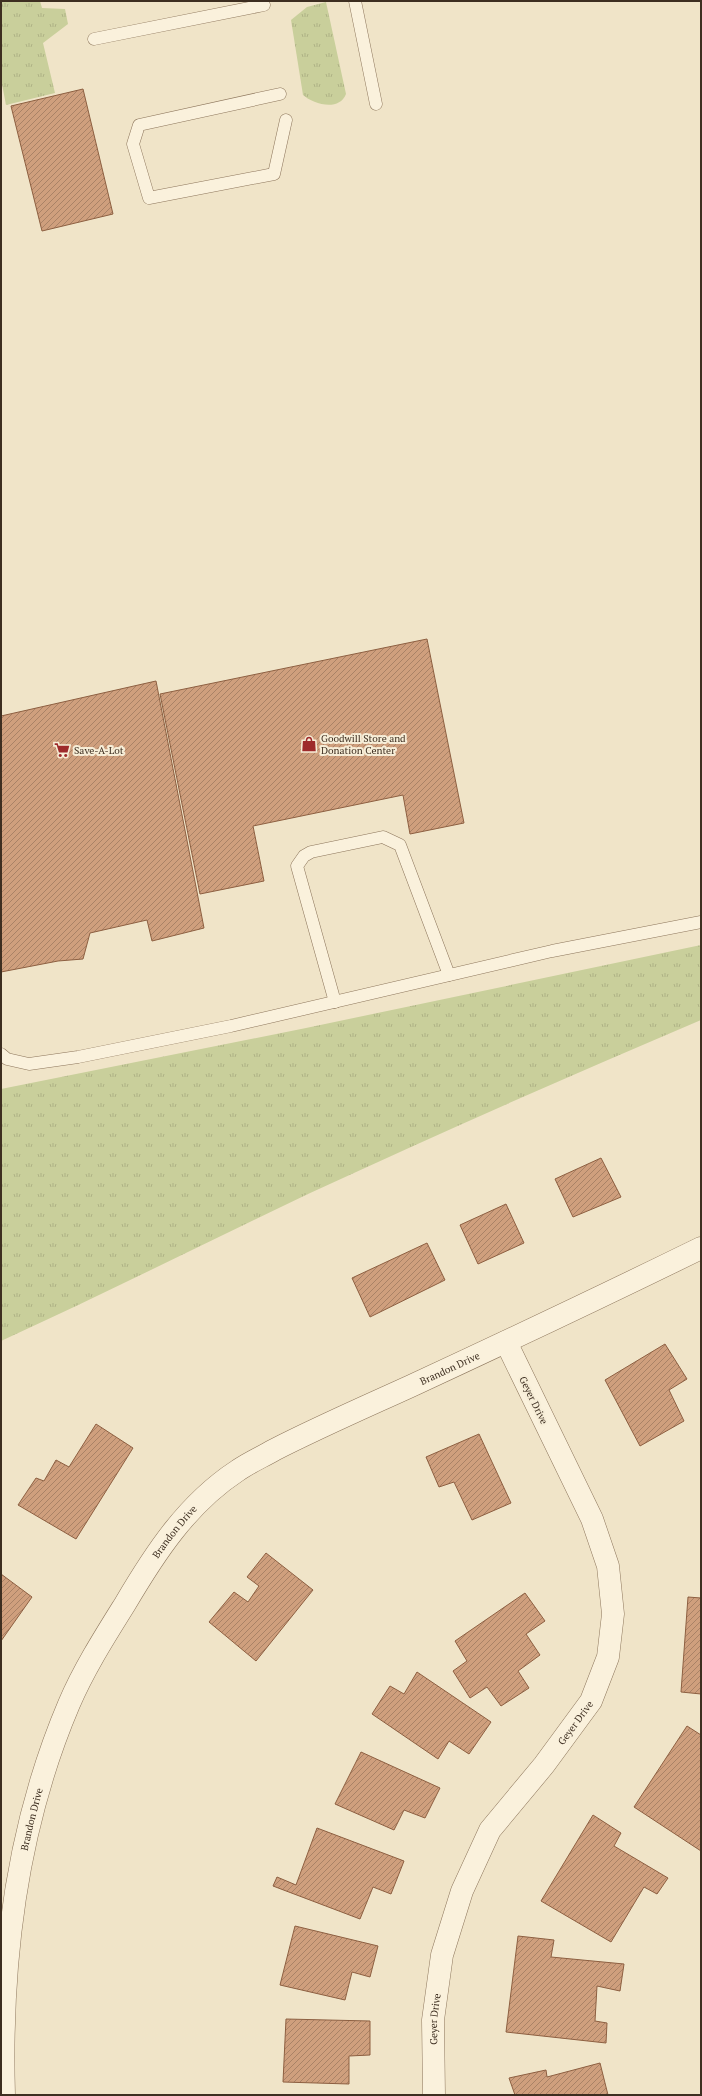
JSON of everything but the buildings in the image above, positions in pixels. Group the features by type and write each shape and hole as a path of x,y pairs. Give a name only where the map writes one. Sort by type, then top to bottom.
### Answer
{"street":[{"name":"Brandon Drive","path":"4,2095 2,2061 3,1989 12,1909 27,1833 42,1774 70,1702 106,1634 152,1558 189,1510 237,1471 293,1440 506,1342 701,1248"},
{"name":"Geyer Drive","path":"434,2095 433,2020 442,1955 462,1891 490,1830 544,1765 592,1701 608,1657 613,1614 608,1566 592,1519 506,1342"}],"lane":[{"path":"355,1 376,104"},
{"path":"94,39 264,5"},
{"path":"280,94 139,125 133,144 149,198 274,174 286,120"},
{"path":"335,1002 297,866 304,856 311,852 383,837 400,845 449,975"},
{"path":"1,1054 7,1059 30,1064 78,1057 230,1026 552,950 701,922"}],"green space":[{"path":"1,1 40,1 42,8 65,9 68,24 43,43 55,93 6,105 1,79"},
{"path":"326,2 346,94 343,100 332,105 326,105 313,101 303,95 291,20 307,7"},
{"path":"701,945 701,1020 602,1062 308,1194 1,1341 1,1089 306,1028"}],"place":[{"name":"Goodwill Store and Donation Center","path":"309,744"},
{"name":"Save-A-Lot","path":"62,750"}]}
